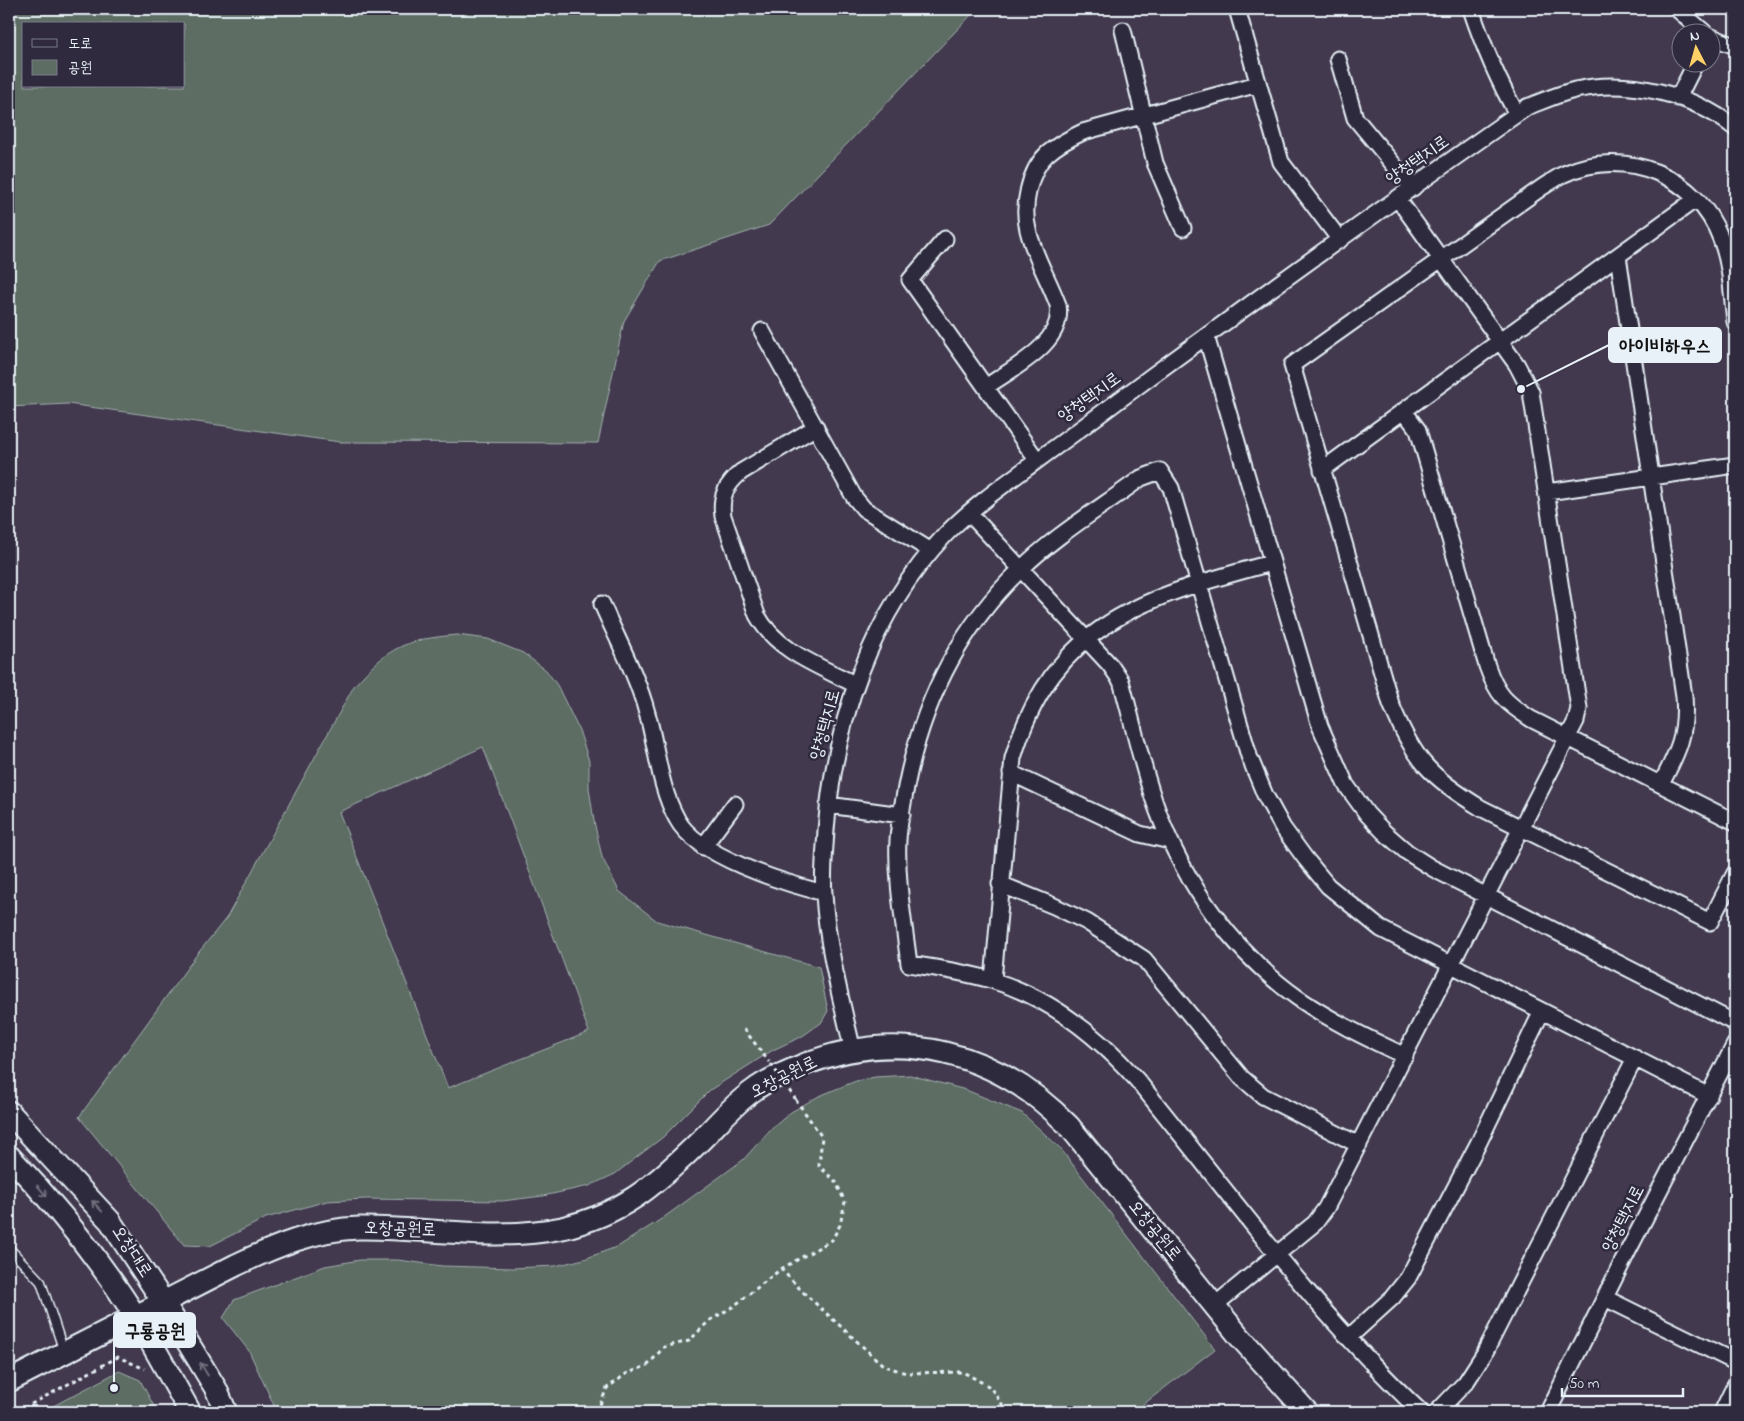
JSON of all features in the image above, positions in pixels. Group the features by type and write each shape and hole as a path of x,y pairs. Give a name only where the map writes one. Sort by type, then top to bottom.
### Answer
{"street":[{"path":"1237,9 1281,162 1340,240"},
{"path":"1471,9 1482,42 1505,94 1517,114"},
{"path":"1677,9 1692,22"},
{"path":"1123,30 1155,163 1183,228"},
{"path":"1722,41 1735,46"},
{"path":"1338,59 1355,118 1413,188"},
{"path":"1678,98 1691,72"},
{"path":"986,387 1048,341 1057,327 1060,316 1028,229 1027,193 1034,174 1045,156 1064,141 1083,132 1258,84"},
{"name":"양청택지로","path":"853,1051 830,946 824,893 828,805 833,766 847,710 867,654 888,613 914,572 931,551 969,513 1037,460 1206,336 1527,107 1554,96 1601,86 1634,88 1658,91 1691,102 1735,128"},
{"path":"1735,322 1722,240 1715,224 1696,199 1681,185 1643,166 1601,164 1564,174 1541,188 1292,365 1391,704 1405,737 1416,756 1432,775 1450,789 1522,828 1710,922 1735,873"},
{"path":"1215,1305 1314,1224 1326,1208 1568,738 1579,708 1531,392 1517,365 1398,199"},
{"path":"1322,470 1696,199"},
{"path":"945,238 910,280 1037,460"},
{"path":"1618,256 1686,718 1678,750 1661,784"},
{"path":"762,331 854,497 864,509 931,551"},
{"path":"1206,336 1320,726 1346,785 1367,814 1407,852 1432,868 1735,1023"},
{"path":"1404,411 1418,430 1492,682 1498,694 1510,705 1568,738 1735,822"},
{"path":"816,427 741,472 730,482 723,493 722,511 757,615 764,628 773,639 787,649 856,685"},
{"path":"1547,492 1735,465"},
{"path":"1422,1412 1382,1375 1348,1338 1278,1255 1138,1080 1113,1052 1062,1013 1027,994 993,980 958,971 909,964 899,874 898,840 910,768 920,732 943,672 977,617 1020,570 1141,478 1160,471 1171,488 1249,756 1265,794 1283,828 1328,886 1381,929 1709,1096"},
{"path":"969,513 1110,665 1121,681 1156,808 1170,841 1190,881 1245,952 1298,998 1405,1056"},
{"path":"993,980 1011,773 1022,728 1037,697 1054,672 1086,641 1100,628 1130,610 1179,588 1271,562"},
{"path":"602,604 647,710 660,770 677,820 703,847 723,857 824,893"},
{"path":"1011,773 1140,834 1170,841"},
{"path":"703,847 735,804"},
{"path":"828,805 902,816"},
{"path":"1000,884 1087,922 1144,959 1242,1078 1263,1096 1359,1145"},
{"path":"1348,1338 1392,1298 1408,1278 1479,1142 1542,1011"},
{"name":"양청택지로","path":"1548,1412 1735,1044"},
{"name":"오창공원로","path":"9,1381 271,1249 326,1232 357,1228 492,1234 531,1233 562,1228 612,1212 636,1199 654,1184 755,1089 815,1061 853,1051 901,1046 964,1057 986,1066 1030,1090 1048,1104 1070,1126 1215,1305 1307,1412"},
{"path":"1437,1412 1466,1382 1484,1354 1635,1058"},
{"name":"오창대로","path":"9,1112 110,1221 164,1303 216,1389 226,1412"},
{"name":"오창대로","path":"9,1156 42,1190 98,1261 136,1317 190,1412"},
{"path":"1605,1298 1735,1362"},
{"path":"1722,1412 1735,1385"}],"lane":[{"path":"9,1248 41,1282 64,1352"}],"path":[{"path":"597,1412 607,1388 626,1374 648,1365 664,1347 689,1341 709,1321 734,1306 781,1269 832,1240 840,1225 844,1202 836,1182 819,1166 822,1137 744,1029"},
{"path":"781,1269 803,1292 884,1366 906,1373 963,1372 990,1387 1006,1412"},
{"path":"17,1412 118,1356 147,1369"}],"green space":[{"path":"9,9 977,9 769,225 660,261 624,321 598,443 340,442 68,404 9,407"},
{"path":"457,635 488,639 523,653 546,670 557,685 579,730 589,761 589,788 602,857 619,891 657,921 819,967 828,1011 821,1023 801,1037 773,1050 710,1090 663,1137 615,1174 589,1186 543,1196 502,1201 366,1199 327,1201 266,1218 210,1246 184,1245 79,1117 195,957 227,917 354,686 377,662 399,647 424,639","holes":["483,747 589,1032 448,1088 339,812"]},
{"path":"910,1075 966,1090 1022,1113 1060,1148 1215,1349 1136,1410 1137,1412 277,1412 249,1351 223,1318 234,1300 325,1266 360,1260 398,1260 442,1266 513,1268 555,1266 584,1259 619,1246 663,1218 743,1160 769,1131 791,1112 819,1096 856,1081 875,1077"},
{"path":"119,1371 140,1380 157,1412 42,1412"}],"place":[{"name":"아이비하우스","path":"1521,389"},
{"name":"구룡공원","path":"114,1388"}]}
